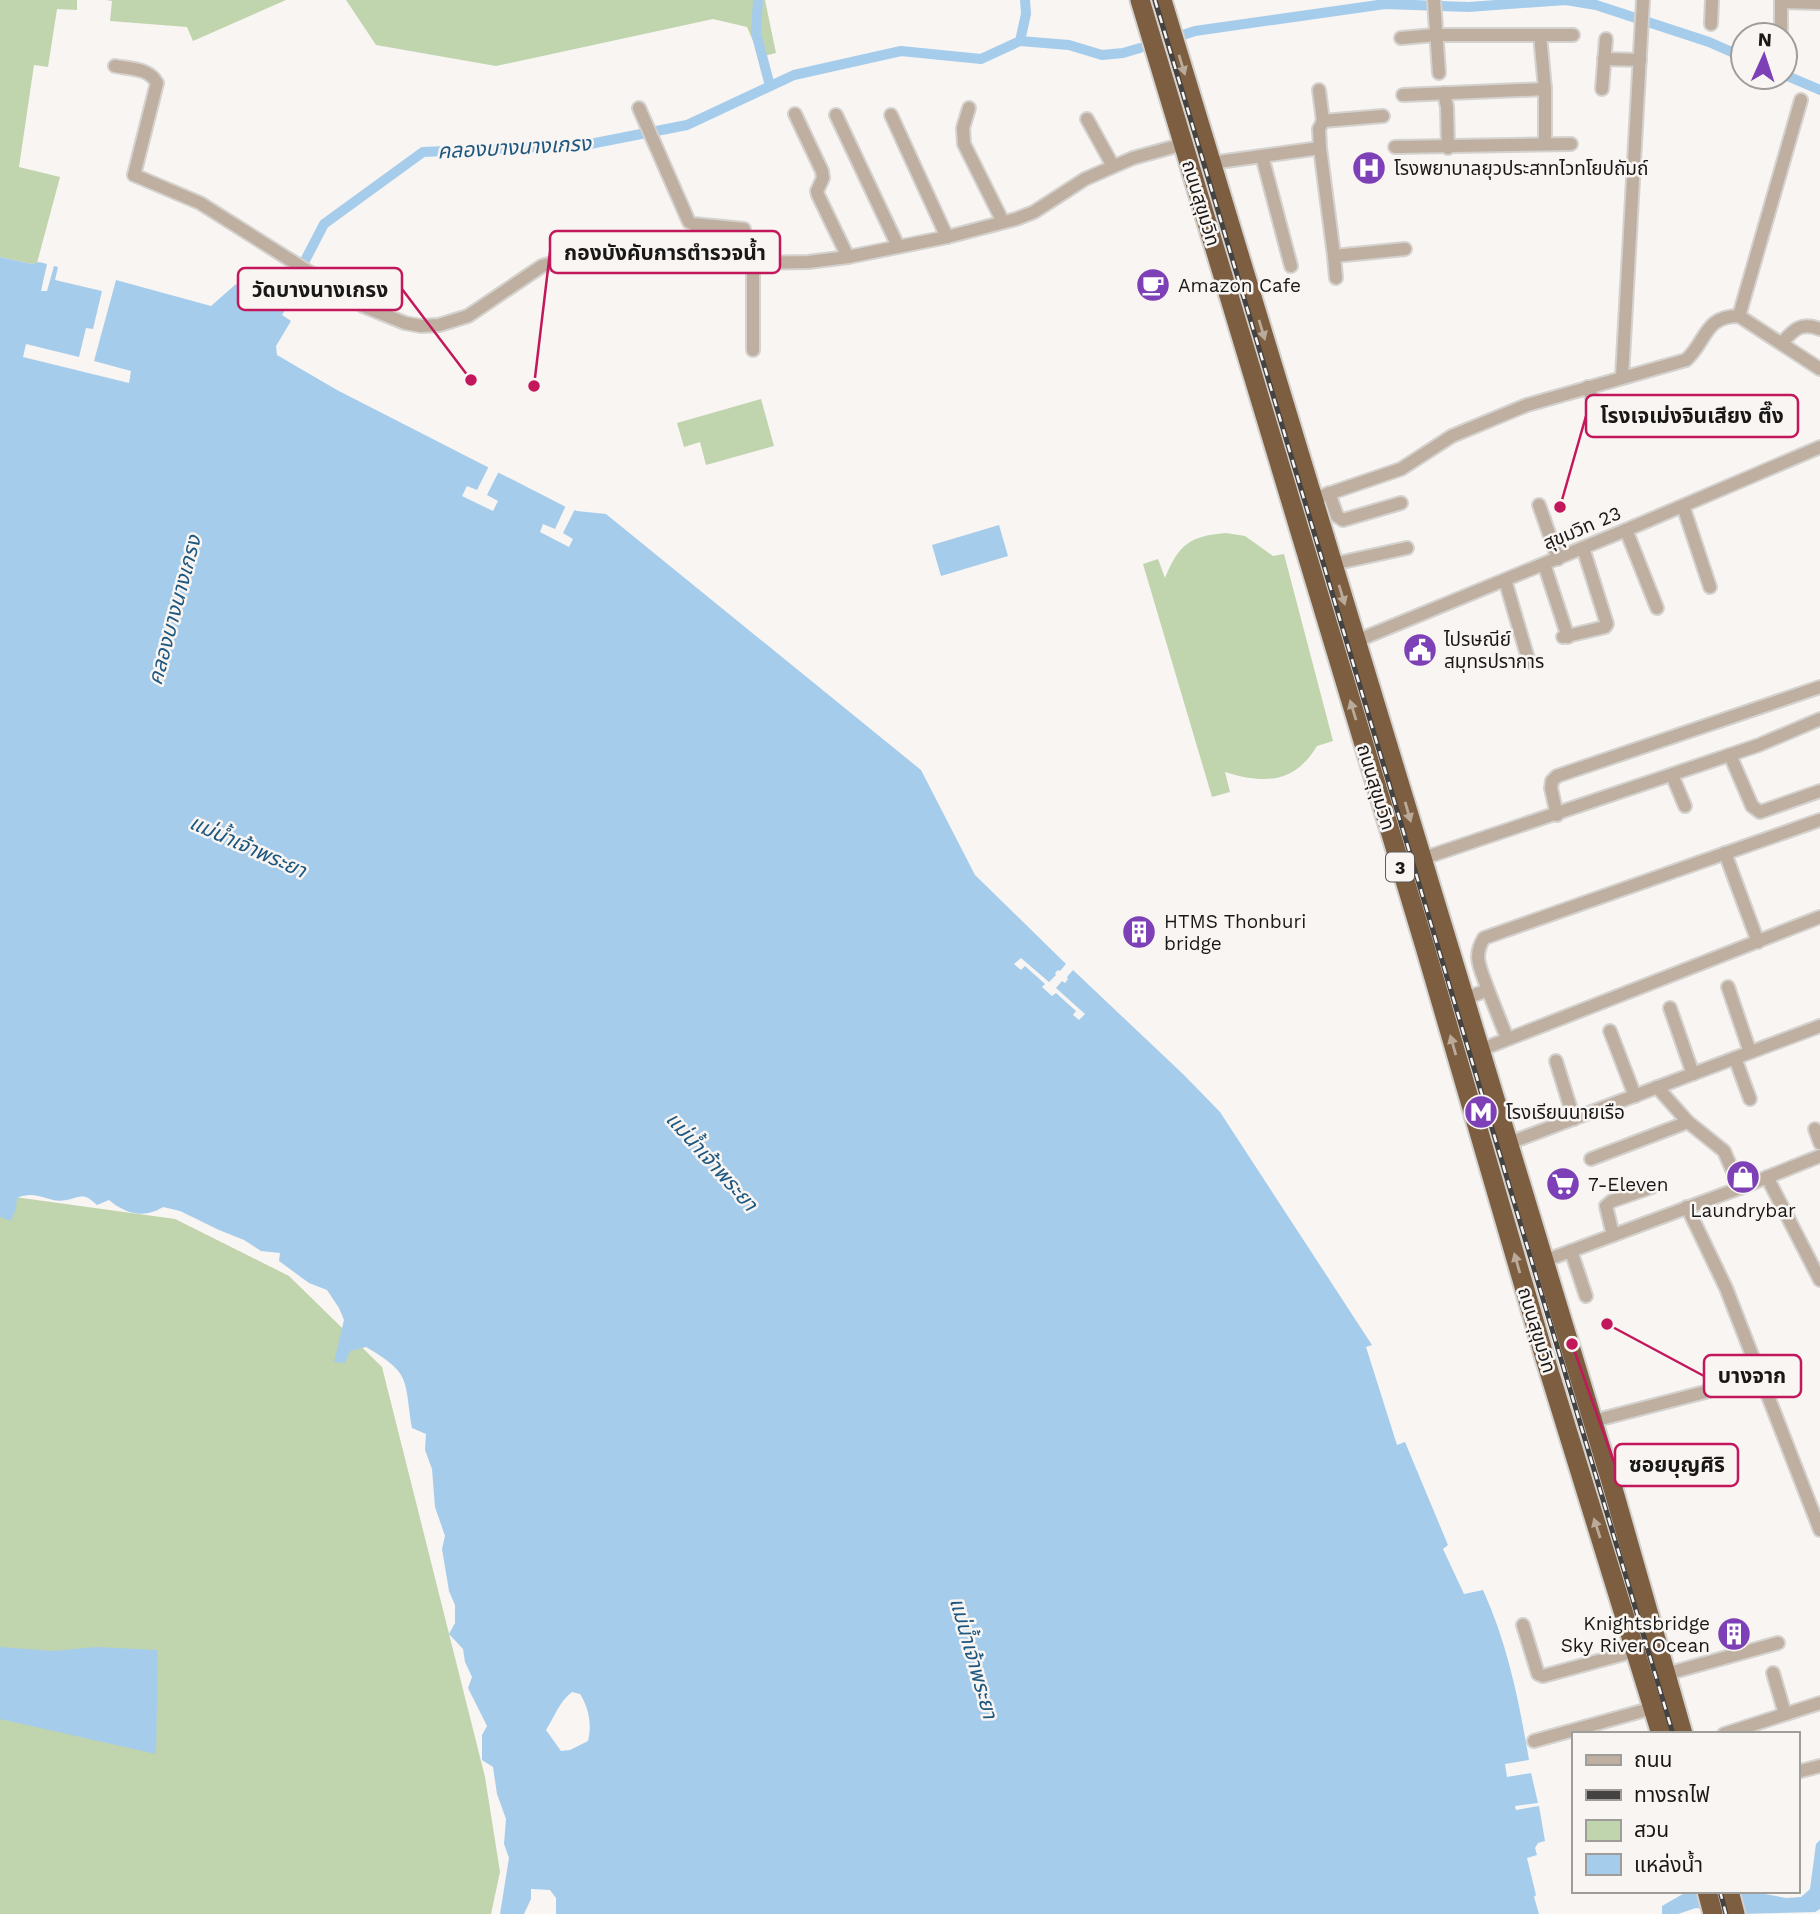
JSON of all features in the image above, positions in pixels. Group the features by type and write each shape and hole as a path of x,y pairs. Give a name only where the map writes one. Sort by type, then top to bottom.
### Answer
{"highway":[{"name":"ถนนสุขุมวิท","path":"1140,0 1425,947 1544,1355 1660,1732"},
{"name":"ถนนสุขุมวิท","path":"1162,0 1211,163 1321,496 1333,564 1593,1421 1682,1732"},
{"path":"1413,910 1442,919 1425,947"},
{"path":"1612,1574 1636,1567"},
{"path":"1708,1893 1713,1914"},
{"path":"1730,1893 1735,1914"}],"street":[{"path":"1434,0 1439,73"},
{"path":"1622,377 1643,0"},
{"path":"1711,24 1712,0"},
{"path":"1781,21 1781,1 1820,3"},
{"path":"1401,38 1435,34 1573,35"},
{"path":"1540,35 1545,89 1545,143"},
{"path":"1602,89 1606,39"},
{"path":"1604,59 1640,60"},
{"path":"115,66 147,71 157,83 134,175 200,203 363,306 405,323 421,326 439,326 468,316 542,266 556,262 808,261 848,257 947,236 1034,212 1085,178 1133,158 1184,144"},
{"path":"1403,95 1545,89"},
{"path":"1320,90 1323,121 1319,129 1320,148 1336,278"},
{"path":"1444,93 1448,148"},
{"path":"1739,316 1801,100"},
{"path":"969,108 963,128 964,144 1003,222"},
{"path":"640,110 690,224 744,229 753,350"},
{"path":"794,114 818,160 823,178 818,186 818,195 848,257"},
{"path":"836,115 898,246"},
{"path":"891,115 947,236"},
{"path":"1323,121 1383,116"},
{"path":"1087,120 1113,166"},
{"path":"1395,147 1571,144"},
{"path":"1211,163 1320,148"},
{"path":"1262,156 1292,266"},
{"path":"1334,256 1405,249"},
{"path":"1401,503 1343,520 1321,496 1401,469 1452,436 1527,405 1686,360 1695,351 1709,325 1727,316 1739,316 1820,369"},
{"path":"1782,343 1796,328 1805,325 1820,329"},
{"path":"1588,387 1603,428"},
{"name":"สุขุมวิท 23","path":"1356,641 1558,559 1820,447"},
{"path":"1539,505 1558,559"},
{"path":"1683,506 1710,587"},
{"path":"1626,530 1657,608"},
{"path":"1333,564 1407,548"},
{"path":"1544,564 1565,637 1605,627 1608,624 1583,548"},
{"path":"1505,580 1530,662"},
{"path":"1557,814 1551,788 1552,781 1558,776 1820,687"},
{"path":"1422,859 1730,755 1820,719"},
{"path":"1730,755 1752,806 1760,812 1820,791"},
{"path":"1672,775 1685,806"},
{"path":"1507,1038 1476,956 1484,937 1820,820"},
{"path":"1725,853 1758,942"},
{"path":"1480,1050 1820,917"},
{"path":"1728,987 1750,1052"},
{"path":"1466,998 1488,989"},
{"path":"1670,1008 1693,1074"},
{"path":"1509,1143 1820,1026"},
{"path":"1610,1031 1634,1096"},
{"path":"1735,1058 1750,1099"},
{"path":"1556,1061 1574,1119"},
{"path":"1657,1087 1688,1122 1724,1151 1740,1188"},
{"path":"1591,1159 1688,1122"},
{"path":"1815,1129 1820,1143"},
{"path":"1544,1261 1820,1156"},
{"path":"1767,1177 1820,1280"},
{"path":"1613,1235 1606,1206 1652,1187"},
{"path":"1687,1207 1731,1300 1820,1530"},
{"path":"1571,1251 1586,1296"},
{"path":"1593,1421 1709,1391"},
{"path":"1523,1625 1538,1674 1543,1676 1635,1651"},
{"path":"1666,1674 1778,1643"},
{"path":"1773,1674 1785,1714"},
{"path":"1730,1732 1820,1703"},
{"path":"1534,1741 1653,1708"},
{"path":"1799,1771 1820,1766"}],"green space":[{"path":"0,0 77,0 77,10 57,9 48,67 34,65 19,167 60,177 37,263 32,264 0,257"},
{"path":"106,0 286,0 193,41 187,27 110,21 112,1"},
{"path":"346,0 765,0 776,53 760,57 747,27 713,19 496,66 376,45"},
{"path":"761,399 774,446 706,465 700,442 684,447 677,423"},
{"path":"1226,533 1245,536 1273,556 1284,554 1333,741 1317,746 1298,768 1277,778 1253,778 1225,772 1230,792 1212,797 1143,564 1158,559 1165,578 1175,557 1187,544 1203,537"},
{"path":"0,1195 175,1219 289,1276 382,1367 485,1777 500,1872 491,1914 0,1914"}],"water":[{"name":"แม่น้ำเจ้าพระยา","path":"0,257 32,264 47,264 41,291 47,291 54,266 58,267 55,280 102,291 93,329 86,328 79,357 26,344 23,357 129,383 131,371 94,361 116,280 211,306 236,284 291,321 276,346 277,355 337,390 566,507 606,514 921,770 975,875 1066,964 1049,982 1021,958 1014,964 1021,970 1025,966 1045,984 1042,987 1052,996 1056,993 1076,1011 1073,1015 1079,1020 1085,1014 1056,988 1062,981 1065,983 1073,970 1220,1112 1372,1345 1366,1347 1397,1445 1405,1442 1448,1545 1443,1549 1464,1594 1483,1590 1492,1611 1512,1674 1529,1760 1505,1764 1507,1777 1531,1773 1538,1803 1515,1806 1516,1810 1539,1806 1545,1841 1538,1843 1535,1848 1537,1855 1527,1858 1539,1914 556,1914 556,1898 550,1890 531,1889 531,1899 524,1914 500,1914 509,1858 504,1844 506,1819 497,1794 493,1767 482,1760 482,1735 487,1726 468,1688 472,1677 463,1649 449,1634 455,1623 455,1605 449,1591 442,1549 445,1536 435,1507 432,1469 425,1450 426,1434 412,1428 406,1388 399,1372 366,1347 350,1351 345,1363 334,1362 344,1320 327,1290 309,1283 279,1261 280,1253 261,1251 244,1240 180,1211 163,1207 142,1214 128,1212 109,1200 97,1205 85,1197 60,1201 31,1195 17,1198 11,1221 0,1217","holes":["572,1692 580,1694 589,1717 588,1741 570,1750 561,1751 546,1730 568,1696"]},
{"path":"999,525 1008,556 941,576 932,545"},
{"path":"0,1647 53,1651 96,1647 158,1650 156,1754 0,1719"},
{"path":"1820,1840 1820,1909 1815,1912 1740,1914 1696,1908 1678,1914 1662,1914 1662,1906 1685,1893 1760,1893 1786,1898 1801,1897 1810,1889 1816,1844"}],"pier":[{"path":"490,464 500,469 487,495 498,501 493,511 462,496 467,486 477,490"},
{"path":"567,503 576,507 563,533 573,539 569,547 540,532 543,524 555,529"}],"waterway":[{"path":"758,0 756,33 770,86"},
{"name":"คลองบางนางเกรง","path":"273,322 324,224 423,152 585,145 687,125 794,75 901,51 981,59 1020,41 1026,14 1025,0"},
{"path":"1183,35 1195,31 1385,4 1468,7 1566,0 1596,5 1729,51"},
{"path":"1020,41 1069,45 1102,55 1140,48"},
{"path":"1799,81 1820,90"}],"railway":[{"path":"1155,0 1672,1732"},
{"path":"1721,1893 1726,1914"}],"place":[{"name":"โรงพยาบาลยุวประสาทไวทโยปถัมถ์","path":"1369,168"},
{"name":"Amazon Cafe","path":"1153,285"},
{"name":"วัดบางนางเกรง","path":"471,380"},
{"name":"กองบังคับการตำรวจน้ำ","path":"534,386"},
{"name":"โรงเจเม่งจินเสียง ตึ๊ง","path":"1560,507"},
{"name":"ไปรษณีย์ สมุทรปราการ","path":"1420,650"},
{"name":"HTMS Thonburi bridge","path":"1139,932"},
{"name":"โรงเรียนนายเรือ","path":"1481,1112"},
{"name":"Laundrybar","path":"1743,1177"},
{"name":"7-Eleven","path":"1563,1184"},
{"name":"บางจาก","path":"1607,1324"},
{"name":"ซอยบุญศิริ","path":"1572,1344"},
{"name":"Knightsbridge Sky River Ocean","path":"1734,1634"}]}
